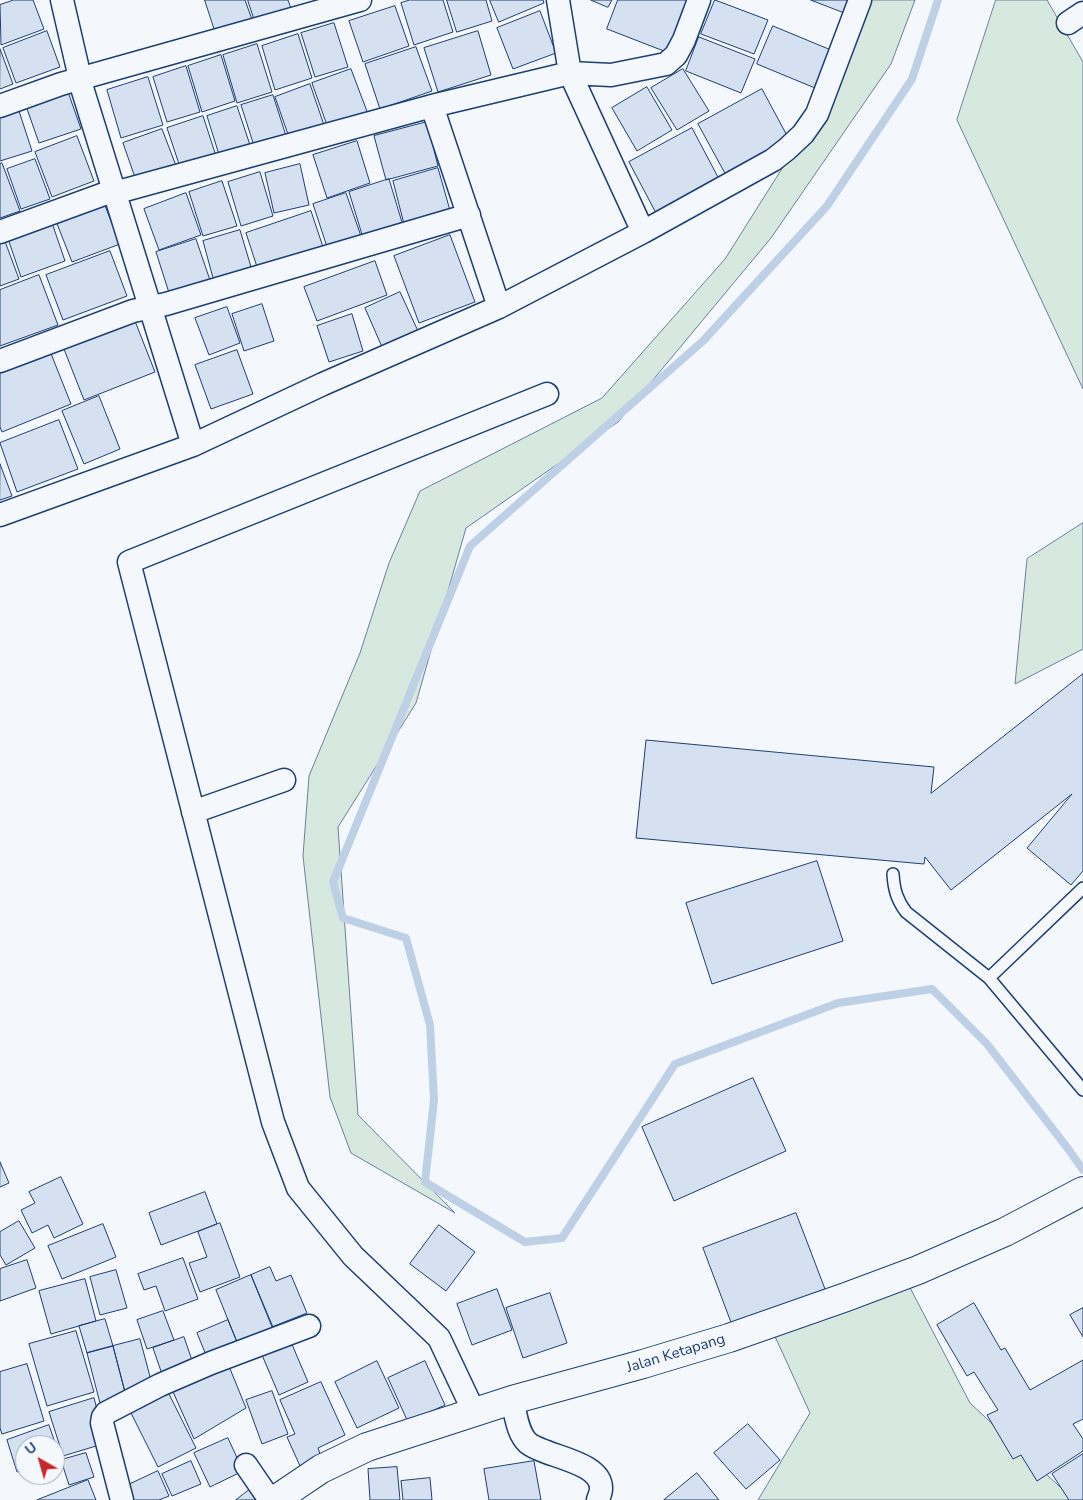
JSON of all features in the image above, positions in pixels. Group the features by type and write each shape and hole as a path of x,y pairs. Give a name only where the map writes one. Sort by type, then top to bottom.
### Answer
{"street":[{"path":"62,0 80,80 194,445"},
{"path":"0,106 61,84 360,0"},
{"path":"558,0 570,73 643,232"},
{"path":"0,232 115,191 125,190 432,106 570,73 611,75 666,64 676,55 684,40 699,0"},
{"path":"0,515 194,445 323,384 499,307 643,232 773,160 803,134 818,114 860,0"},
{"path":"432,106 499,307"},
{"path":"0,361 133,311 150,308 469,215"},
{"path":"474,1412 439,1338 354,1256 298,1188 273,1122 129,562 546,394"},
{"path":"193,812 284,780"},
{"name":"Jalan Ketapang","path":"275,1500 321,1469 367,1447 512,1400 729,1338 846,1297 918,1270 1005,1232 1079,1194"},
{"path":"122,1500 102,1423 106,1413 160,1385 211,1363 309,1326"},
{"path":"512,1400 521,1434 538,1449 582,1464 592,1472 599,1481 601,1488 598,1500"},
{"path":"246,1465 270,1500"}],"lane":[{"path":"893,874 897,900 906,912 989,978 1083,1090"},
{"path":"989,978 1083,888"}],"shaded area":[{"path":"866,0 915,0 891,64 771,238 618,422 466,528 416,703 338,827 358,1115 455,1213 351,1153 330,1097 303,856 309,776 360,653 389,563 420,491 602,398 725,259 824,102"},
{"path":"996,0 1047,0 1083,62 1083,389 957,120"},
{"path":"1083,523 1083,649 1015,684 1027,559"},
{"path":"905,1278 970,1403 1074,1500 758,1500 810,1413 773,1332"}],"building":[{"path":"14,0 33,0 44,29 1,45 0,5"},
{"path":"205,0 245,0 255,28 218,40"},
{"path":"248,0 288,0 293,14 257,27"},
{"path":"410,0 443,0 453,32 414,45 401,3"},
{"path":"447,0 486,0 492,21 457,32"},
{"path":"490,0 543,0 544,3 499,22"},
{"path":"591,0 612,0 608,7"},
{"path":"618,0 689,0 669,53 607,29"},
{"path":"715,0 768,20 754,54 701,34"},
{"path":"811,0 854,0 848,14"},
{"path":"395,6 409,46 363,62 349,21"},
{"path":"540,11 556,53 513,69 497,28"},
{"path":"334,23 348,67 315,77 301,33"},
{"path":"773,26 831,50 815,88 757,64"},
{"path":"47,31 60,67 16,83 3,48"},
{"path":"478,31 491,75 438,92 424,48"},
{"path":"298,34 312,78 275,90 262,46"},
{"path":"699,37 755,59 741,93 686,71"},
{"path":"257,44 272,92 237,103 223,55"},
{"path":"416,47 432,91 380,109 365,64"},
{"path":"0,49 13,84 0,89"},
{"path":"221,55 235,101 202,112 188,66"},
{"path":"186,66 200,112 167,122 153,77"},
{"path":"351,69 368,114 328,128 312,83"},
{"path":"683,69 709,111 677,130 651,88"},
{"path":"148,77 163,125 121,138 107,90"},
{"path":"310,84 325,128 290,140 275,97"},
{"path":"647,87 672,130 637,151 612,108"},
{"path":"67,89 81,129 39,143 25,103"},
{"path":"762,89 791,143 727,177 698,124"},
{"path":"273,95 287,139 255,149 241,105"},
{"path":"237,106 252,151 221,161 207,116"},
{"path":"19,111 32,151 0,161 0,117"},
{"path":"203,116 218,162 182,173 167,128"},
{"path":"427,122 438,166 386,180 374,136"},
{"path":"692,128 719,179 656,213 629,162"},
{"path":"162,129 178,171 138,186 123,143"},
{"path":"77,136 94,181 52,197 35,152"},
{"path":"357,141 370,183 327,198 313,155"},
{"path":"35,159 50,199 21,209 7,169"},
{"path":"2,163 20,211 0,218 0,164"},
{"path":"300,164 309,205 274,213 265,173"},
{"path":"438,168 451,214 405,228 393,181"},
{"path":"260,172 273,216 241,226 228,182"},
{"path":"389,179 404,229 364,241 349,192"},
{"path":"222,181 237,226 203,236 189,192"},
{"path":"186,193 201,235 159,250 144,209"},
{"path":"346,193 362,239 328,250 313,204"},
{"path":"102,198 120,244 72,262 54,216"},
{"path":"311,211 324,250 259,273 246,233"},
{"path":"49,214 65,261 21,277 5,230"},
{"path":"240,230 254,277 216,289 203,241"},
{"path":"450,235 475,302 419,323 394,256"},
{"path":"3,236 19,279 0,286 0,238"},
{"path":"196,239 212,286 171,299 156,252"},
{"path":"110,251 127,296 63,320 46,275"},
{"path":"375,261 387,295 317,321 304,287"},
{"path":"39,275 58,325 0,346 0,290"},
{"path":"400,292 418,331 382,347 365,308"},
{"path":"262,304 274,341 244,351 232,314"},
{"path":"227,307 240,343 209,355 195,318"},
{"path":"352,314 363,351 329,362 317,326"},
{"path":"133,316 155,372 84,400 62,344"},
{"path":"48,346 71,404 2,432 0,427 0,365"},
{"path":"237,350 253,394 211,409 195,365"},
{"path":"99,396 120,449 84,464 62,411"},
{"path":"59,420 78,469 17,492 0,443"},
{"path":"0,464 12,496 0,500"},
{"path":"1083,674 1083,871 1071,885 1027,848 1072,794 951,890 925,857 924,864 636,838 646,740 934,767 931,793"},
{"path":"817,861 843,941 712,984 686,903"},
{"path":"753,1078 786,1151 674,1201 642,1127"},
{"path":"0,1162 9,1183 0,1187"},
{"path":"61,1177 83,1224 54,1238 48,1225 32,1233 21,1210 35,1203 29,1192"},
{"path":"205,1192 217,1224 161,1245 149,1213"},
{"path":"796,1213 825,1289 732,1325 703,1248"},
{"path":"19,1221 35,1248 6,1265 0,1255 0,1232"},
{"path":"220,1223 240,1277 200,1292 189,1263 207,1257 198,1232"},
{"path":"103,1224 116,1257 62,1279 48,1246"},
{"path":"439,1225 475,1252 446,1291 410,1264"},
{"path":"183,1258 198,1299 165,1311 156,1286 144,1290 138,1274"},
{"path":"27,1260 36,1288 0,1301 0,1269"},
{"path":"270,1267 276,1281 291,1275 307,1313 272,1327 251,1275"},
{"path":"116,1270 127,1308 100,1315 90,1277"},
{"path":"251,1275 275,1332 239,1347 216,1290"},
{"path":"85,1279 96,1321 51,1334 39,1291"},
{"path":"497,1289 512,1330 472,1345 457,1304"},
{"path":"550,1293 567,1343 523,1358 506,1308"},
{"path":"974,1303 1001,1350 1005,1348 1030,1390 1083,1360 1083,1419 1073,1424 1083,1439 1083,1451 1037,1481 1021,1455 1013,1459 987,1415 998,1410 974,1372 967,1376 937,1325"},
{"path":"1083,1308 1083,1337 1070,1315"},
{"path":"163,1311 174,1340 147,1349 137,1320"},
{"path":"105,1319 113,1346 87,1353 79,1326"},
{"path":"228,1320 239,1347 208,1360 197,1333"},
{"path":"76,1331 94,1392 47,1406 29,1344"},
{"path":"184,1337 194,1366 163,1377 153,1348"},
{"path":"140,1339 152,1384 125,1392 113,1346"},
{"path":"291,1342 308,1382 279,1395 262,1355"},
{"path":"113,1346 127,1400 101,1407 87,1353"},
{"path":"226,1359 246,1408 194,1439 170,1385"},
{"path":"377,1361 399,1408 357,1428 335,1382"},
{"path":"425,1361 445,1405 408,1422 388,1378"},
{"path":"27,1364 44,1421 2,1434 0,1428 0,1372"},
{"path":"321,1382 345,1435 318,1448 321,1457 300,1466 287,1437 295,1434 280,1400"},
{"path":"166,1388 196,1448 158,1467 128,1407"},
{"path":"272,1391 288,1434 262,1444 246,1400"},
{"path":"94,1398 106,1443 65,1455 65,1435 56,1435 49,1412"},
{"path":"748,1424 780,1460 746,1489 714,1453"},
{"path":"49,1425 52,1435 21,1435"},
{"path":"15,1437 15,1466 7,1440"},
{"path":"228,1438 243,1471 210,1487 194,1453"},
{"path":"86,1453 94,1477 69,1485 65,1472 65,1459"},
{"path":"1083,1454 1083,1500 1069,1500 1052,1474"},
{"path":"191,1461 201,1484 172,1496 162,1474"},
{"path":"534,1461 541,1500 489,1500 484,1469"},
{"path":"397,1467 400,1500 370,1500 368,1469"},
{"path":"158,1471 169,1496 159,1500 133,1500 126,1486"},
{"path":"697,1473 719,1500 664,1500"},
{"path":"430,1478 432,1500 403,1500 401,1481"},
{"path":"88,1480 96,1500 37,1500"},
{"path":"257,1484 269,1500 236,1500"}],"waterway":[{"path":"938,0 912,79 827,206 703,341 470,546 333,882 343,918 406,938 430,1025 434,1100 425,1182 525,1242 562,1238 675,1064 838,1003 932,989 987,1044 1083,1170"}]}
